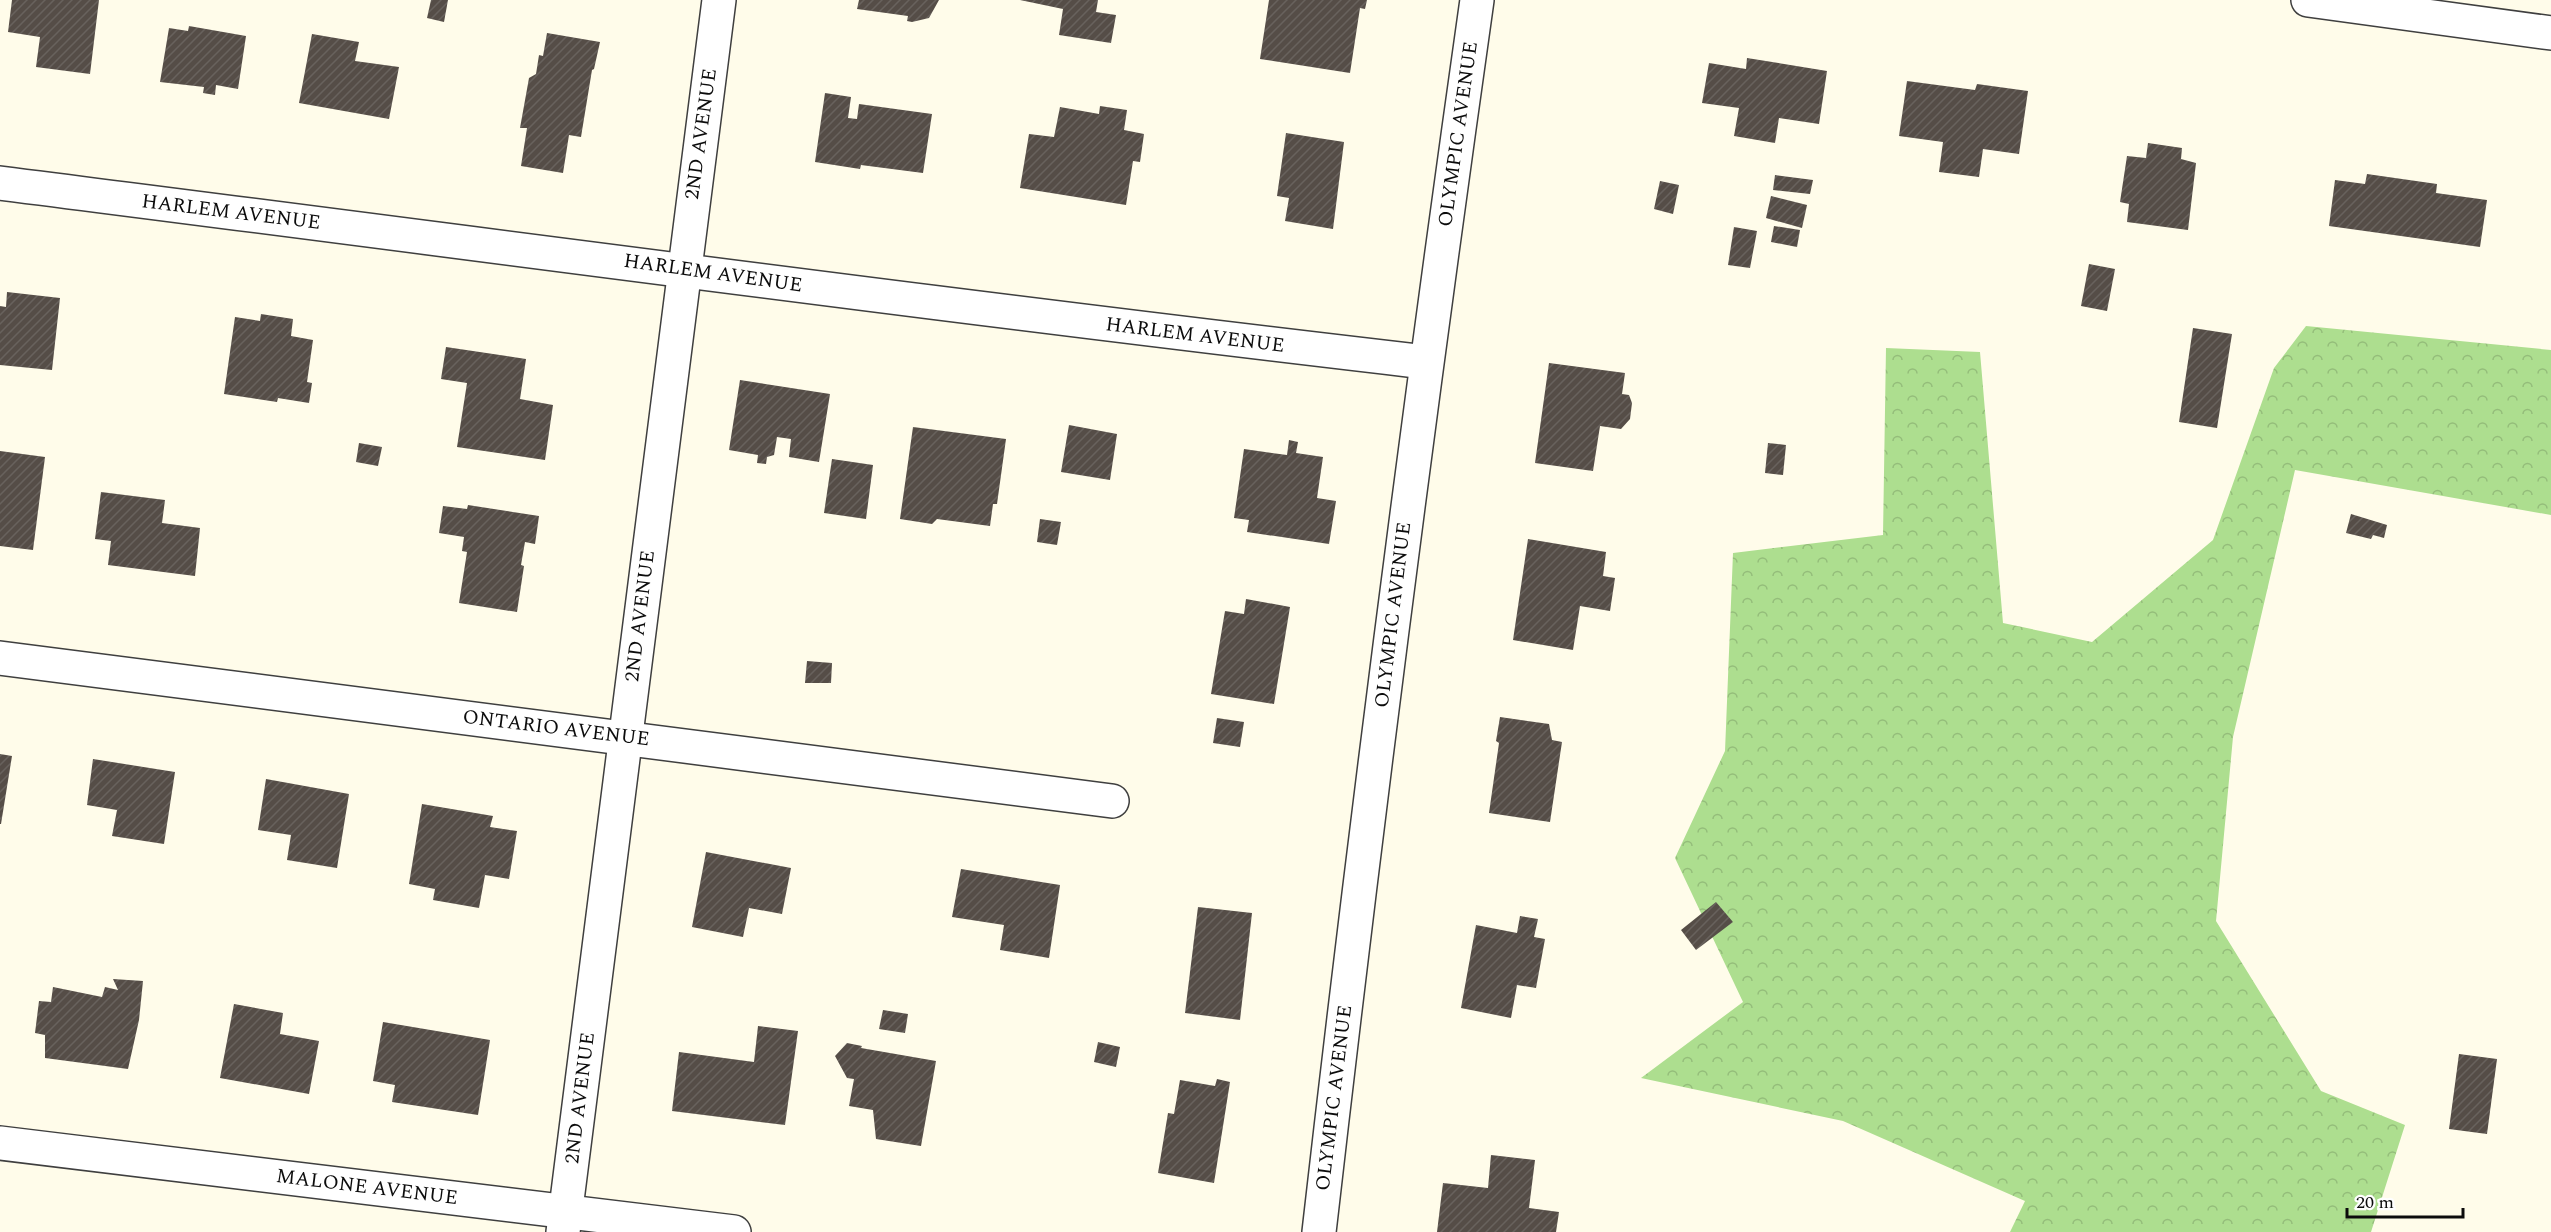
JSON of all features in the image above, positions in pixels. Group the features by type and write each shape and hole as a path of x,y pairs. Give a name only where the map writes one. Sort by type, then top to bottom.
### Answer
{"street":[{"name":"2ND AVENUE","path":"564,1221 683,269 719,0"},
{"name":"OLYMPIC AVENUE","path":"1319,1232 1365,837 1425,362 1477,0"},
{"path":"2308,0 2551,33"},
{"name":"HARLEM AVENUE","path":"0,183 683,269 1046,318 1425,362"},
{"name":"ONTARIO AVENUE","path":"0,658 624,736 1112,801"},
{"name":"MALONE AVENUE","path":"0,1143 564,1221 734,1232"}],"green space":[{"path":"2306,326 2551,350 2551,515 2295,470 2233,737 2216,921 2321,1091 2405,1125 2371,1232 2010,1232 2025,1201 1843,1121 1641,1078 1743,1002 1675,858 1725,751 1733,553 1883,535 1886,348 1980,352 2003,623 2092,642 2213,540 2274,368"}],"building":[{"path":"12,0 99,0 90,74 36,67 40,37 8,32"},
{"path":"431,0 448,0 444,22 427,18"},
{"path":"859,0 939,0 929,18 912,22 907,21 908,16 857,9"},
{"path":"1020,0 1098,0 1096,12 1116,15 1111,43 1059,35 1063,9"},
{"path":"1269,0 1367,0 1365,9 1360,8 1350,73 1260,59"},
{"path":"189,26 246,36 238,89 216,85 215,95 203,93 204,87 160,82 169,28 188,31"},
{"path":"547,33 600,42 592,70 581,137 569,135 563,173 521,166 527,128 520,128 529,78 536,74 539,55 543,56"},
{"path":"312,34 359,42 355,61 399,67 389,119 299,103"},
{"path":"1747,58 1827,71 1819,124 1779,118 1775,143 1734,136 1739,108 1702,103 1709,63 1746,69"},
{"path":"1907,81 1975,90 1977,84 2028,91 2019,154 1983,149 1979,177 1939,172 1943,142 1899,136"},
{"path":"825,93 851,97 848,118 857,119 859,104 932,114 923,173 861,165 860,169 815,162"},
{"path":"1100,106 1127,110 1124,130 1144,134 1140,162 1133,161 1126,205 1020,188 1029,134 1054,137 1060,107 1099,114"},
{"path":"1286,133 1344,142 1333,229 1285,221 1289,198 1277,196"},
{"path":"2148,143 2182,148 2181,159 2196,163 2188,230 2127,222 2129,204 2120,202 2127,156 2146,158"},
{"path":"2367,174 2437,184 2436,193 2487,200 2480,247 2329,226 2335,180 2365,184"},
{"path":"1775,175 1813,180 1810,194 1773,190"},
{"path":"1660,181 1679,185 1673,214 1654,209"},
{"path":"1771,196 1807,205 1802,228 1766,218"},
{"path":"1774,226 1800,230 1797,247 1771,242"},
{"path":"1734,227 1757,231 1750,268 1728,265"},
{"path":"2089,264 2115,269 2107,311 2081,306"},
{"path":"7,292 60,298 52,370 0,365 0,306 6,307"},
{"path":"261,314 293,319 291,336 313,340 307,382 312,383 309,403 278,398 277,402 224,394 235,317 260,321"},
{"path":"2193,328 2232,334 2217,428 2179,422"},
{"path":"446,347 526,359 520,399 553,405 545,460 457,447 467,383 441,379"},
{"path":"1549,363 1625,373 1622,394 1629,395 1632,403 1630,419 1621,429 1600,426 1593,471 1535,463"},
{"path":"740,380 830,394 819,462 789,457 791,439 777,437 774,455 767,457 766,464 757,463 758,455 729,450"},
{"path":"1069,425 1117,434 1110,480 1061,472"},
{"path":"913,427 1006,439 997,504 993,504 990,526 937,519 932,524 900,519"},
{"path":"1289,440 1298,442 1296,453 1323,457 1317,498 1336,501 1329,544 1247,532 1249,520 1234,518 1244,449 1287,455"},
{"path":"359,443 382,447 378,466 356,462"},
{"path":"1768,443 1786,445 1783,475 1765,473"},
{"path":"0,451 45,457 33,550 0,546"},
{"path":"832,459 873,465 866,519 824,513"},
{"path":"101,492 165,500 162,523 200,528 195,576 108,565 111,541 95,539"},
{"path":"468,505 539,516 535,544 525,542 517,612 459,603 467,552 462,551 464,537 439,533 443,506 467,509"},
{"path":"2351,514 2387,525 2384,538 2373,535 2371,539 2346,533"},
{"path":"1040,519 1061,522 1057,545 1037,542"},
{"path":"1528,539 1606,552 1603,576 1615,578 1610,611 1580,606 1573,650 1513,640"},
{"path":"1246,599 1290,607 1274,704 1211,694 1225,611 1244,614"},
{"path":"807,661 832,663 831,683 805,683"},
{"path":"1500,717 1549,724 1552,740 1562,742 1550,822 1489,813 1499,743 1496,741"},
{"path":"1217,718 1244,722 1240,747 1213,743"},
{"path":"0,754 12,756 1,824 0,824"},
{"path":"93,759 175,772 164,844 112,836 117,810 87,805"},
{"path":"266,779 349,794 337,868 287,860 291,835 258,830"},
{"path":"422,804 493,816 490,827 517,831 509,879 485,875 479,908 433,900 435,889 409,884"},
{"path":"706,852 791,868 782,914 749,908 743,937 692,927"},
{"path":"961,869 1060,885 1049,958 1000,950 1004,925 952,917"},
{"path":"1716,902 1733,922 1696,950 1681,930"},
{"path":"1198,907 1252,913 1240,1020 1185,1013"},
{"path":"1520,916 1538,919 1534,937 1545,939 1536,988 1517,985 1511,1018 1461,1008 1476,925 1517,933"},
{"path":"113,979 143,981 139,1020 128,1069 45,1058 45,1035 35,1033 39,1001 51,1002 53,987 102,997 105,987 118,990"},
{"path":"234,1004 283,1013 280,1034 319,1041 309,1094 220,1078"},
{"path":"883,1010 908,1014 905,1033 879,1029"},
{"path":"383,1022 490,1040 478,1115 392,1102 395,1085 373,1081"},
{"path":"758,1026 798,1031 785,1125 672,1111 679,1052 754,1062"},
{"path":"1098,1042 1120,1047 1116,1067 1094,1062"},
{"path":"847,1043 862,1046 861,1048 936,1061 921,1146 876,1139 873,1110 849,1106 854,1079 847,1078 835,1056"},
{"path":"2459,1054 2497,1059 2487,1134 2449,1129"},
{"path":"1217,1079 1230,1082 1214,1183 1158,1173 1168,1113 1174,1114 1180,1080 1215,1086"},
{"path":"1491,1155 1535,1160 1529,1208 1559,1212 1556,1232 1437,1232 1443,1183 1488,1188"}]}
